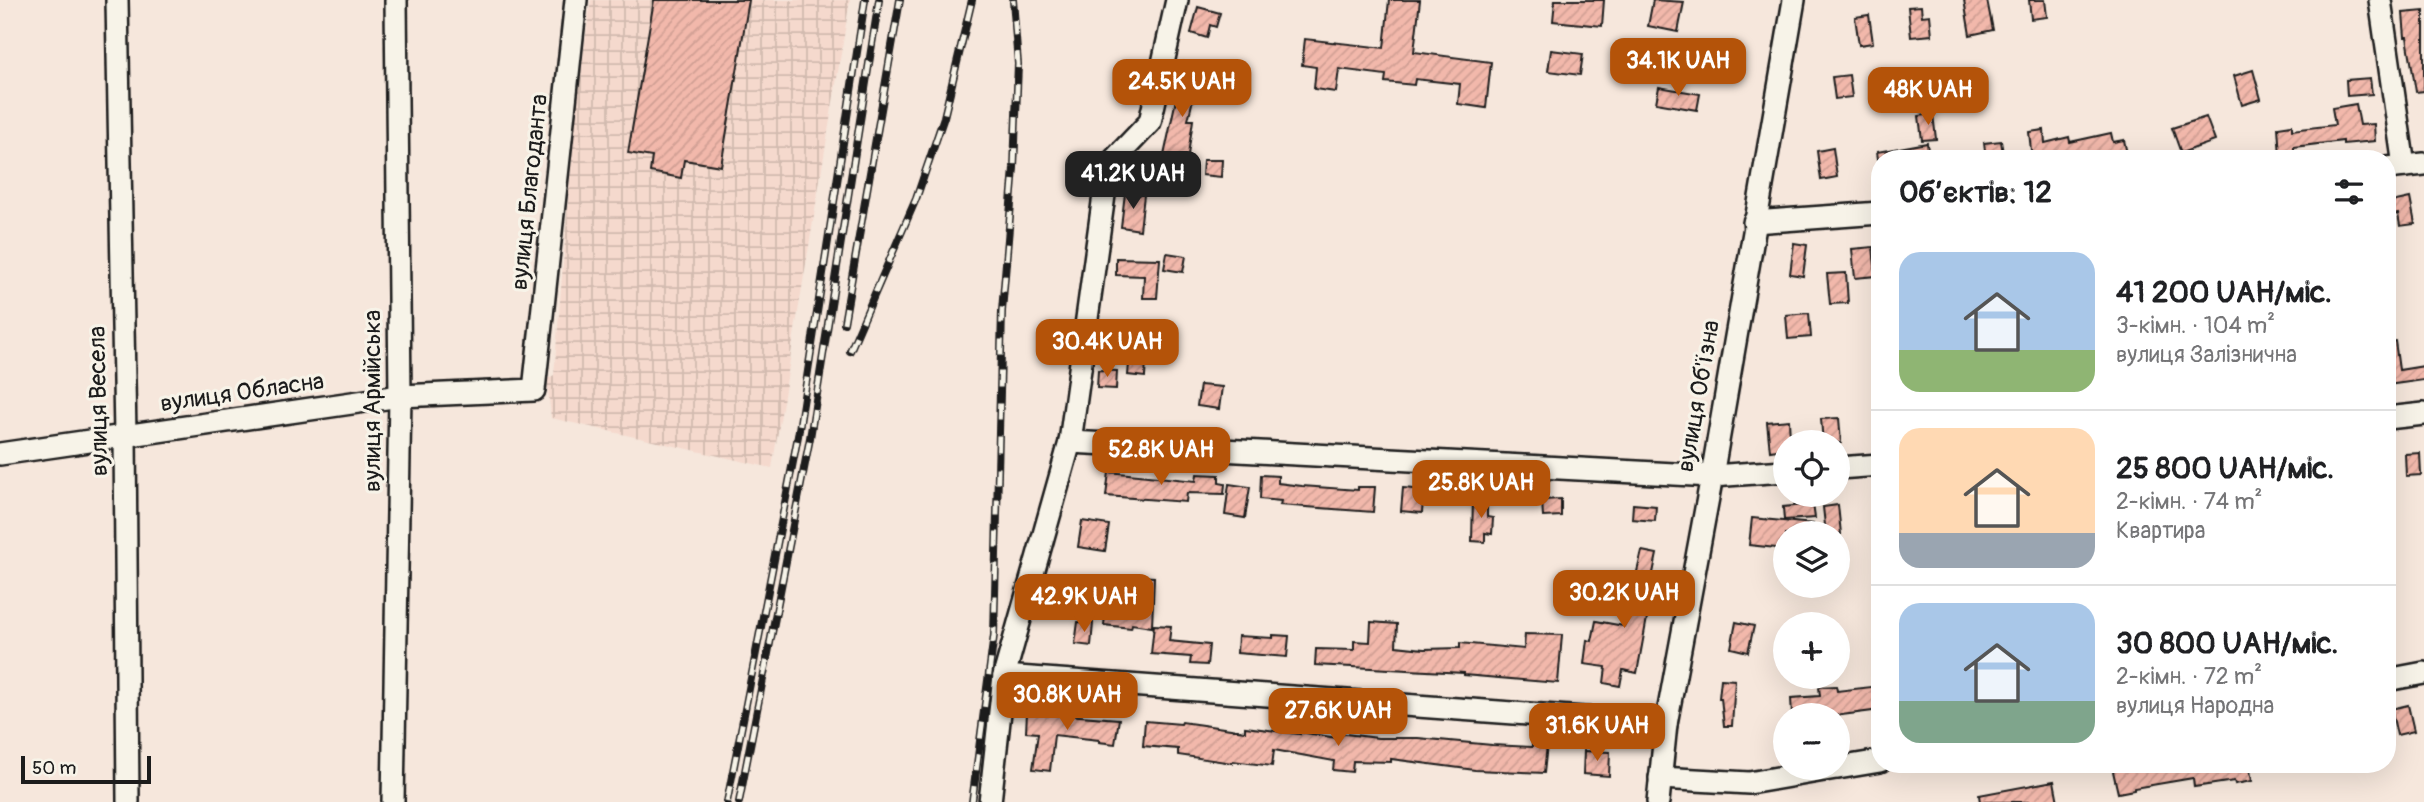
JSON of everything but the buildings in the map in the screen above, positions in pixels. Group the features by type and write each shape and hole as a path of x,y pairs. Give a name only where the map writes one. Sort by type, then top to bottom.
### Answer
{"street":[{"name":"вулиця Весела","path":"117,0 128,802"},
{"name":"вулиця Армійська","path":"393,802 400,396 396,0"},
{"name":"вулиця Благоданта","path":"534,390 576,0"},
{"path":"990,802 1004,676 1070,442 1108,166 1150,122 1178,0"},
{"name":"вулиця Об'їзна","path":"1658,802 1665,724 1712,476 1794,0"},
{"path":"2380,0 2405,166"},
{"path":"1754,222 1871,214"},
{"name":"вулиця Обласна","path":"0,454 400,396 534,390"},
{"path":"2396,417 2424,414"},
{"path":"1070,442 1712,476 1773,472"},
{"path":"1850,467 1871,466"},
{"path":"2396,678 2424,673"},
{"path":"1004,676 1665,724"},
{"path":"1850,766 1871,762"},
{"path":"1660,778 1749,783 1773,779"}],"shaded area":[{"path":"591,0 850,0 772,468 551,418 547,379 554,375 576,105"}],"railway":[{"path":"727,802 798,436 865,0"},
{"path":"739,802 810,438 879,0"},
{"path":"844,323 900,0"},
{"path":"850,351 916,199 944,117 972,0"},
{"path":"972,802 994,635 1002,311 1014,168 1018,64 1013,0"}]}
